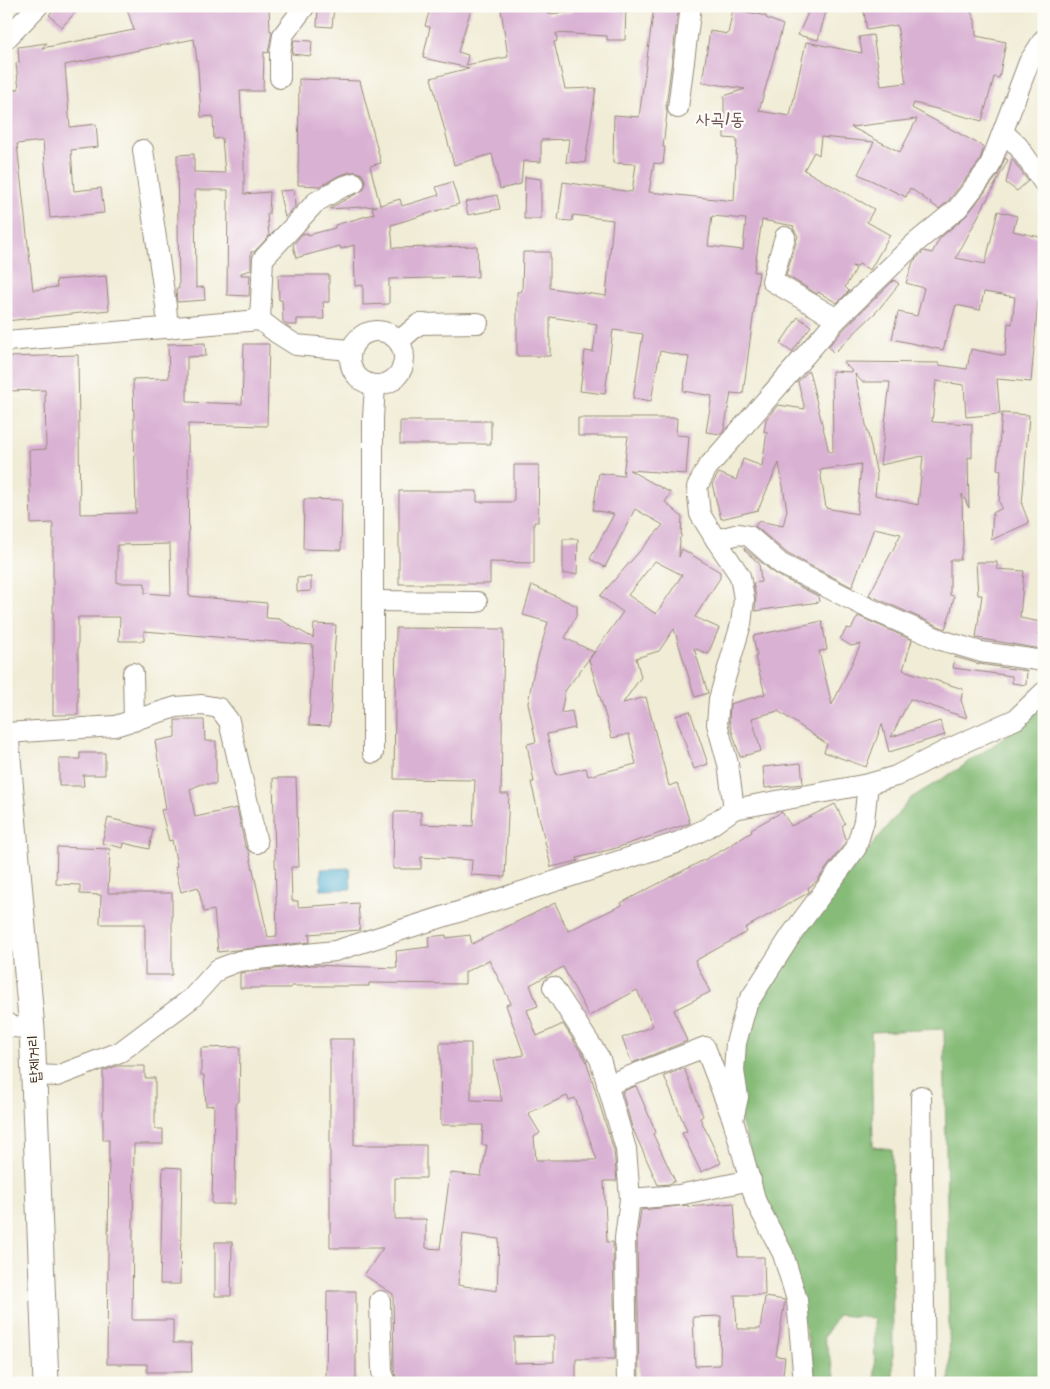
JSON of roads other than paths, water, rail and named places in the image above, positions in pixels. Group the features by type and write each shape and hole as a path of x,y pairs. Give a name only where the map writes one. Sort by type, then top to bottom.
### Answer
{"main road":[{"name":"탑제거리","path":"6,736 35,1075 46,1383"}],"street":[{"path":"6,39 38,6"},
{"path":"280,78 280,54 283,35 305,6"},
{"path":"678,108 691,6"},
{"path":"734,809 728,764 717,724 719,699 741,624 744,599 740,576 700,514 697,486 702,476 837,318 914,244 958,208 989,168 1029,62 1044,39"},
{"path":"1003,132 1018,146 1044,183"},
{"path":"143,150 168,328"},
{"path":"260,320 263,259 316,202 342,187 354,183"},
{"path":"786,237 772,281 837,318"},
{"path":"6,341 260,320 296,344 350,350"},
{"path":"399,341 419,324 478,323"},
{"path":"378,330 389,333 399,341 403,352 403,364 397,375 388,383 375,385 364,382 354,374 350,362 350,350 356,340 366,332 378,330"},
{"path":"373,753 373,418 375,385"},
{"path":"716,540 739,534 749,536 781,564 866,607 941,640 981,652 1044,661"},
{"path":"374,601 477,602"},
{"path":"133,673 134,721"},
{"path":"35,1075 57,1076 120,1052 192,998 218,969 239,960 335,951 679,842 707,828 734,809 868,784 896,776 951,748 1016,719 1044,692"},
{"path":"6,732 115,726 176,707 202,705 219,708 229,721 257,843"},
{"path":"733,1120 738,1098 734,1072 736,1043 748,1004 792,934 856,848 864,822 868,784"},
{"path":"554,987 600,1058 626,1149 630,1199 625,1238 626,1383"},
{"path":"6,1023 14,1027 32,1029"},
{"path":"608,1085 705,1046 733,1120 756,1202 783,1254 797,1300 804,1383"},
{"path":"921,1096 926,1383"},
{"path":"630,1199 679,1195 750,1180"},
{"path":"380,1301 382,1372 386,1383"}],"water":[{"path":"350,868 351,889 321,890 321,869"}],"district":[{"name":"사곡1동","path":"720,119"}]}
